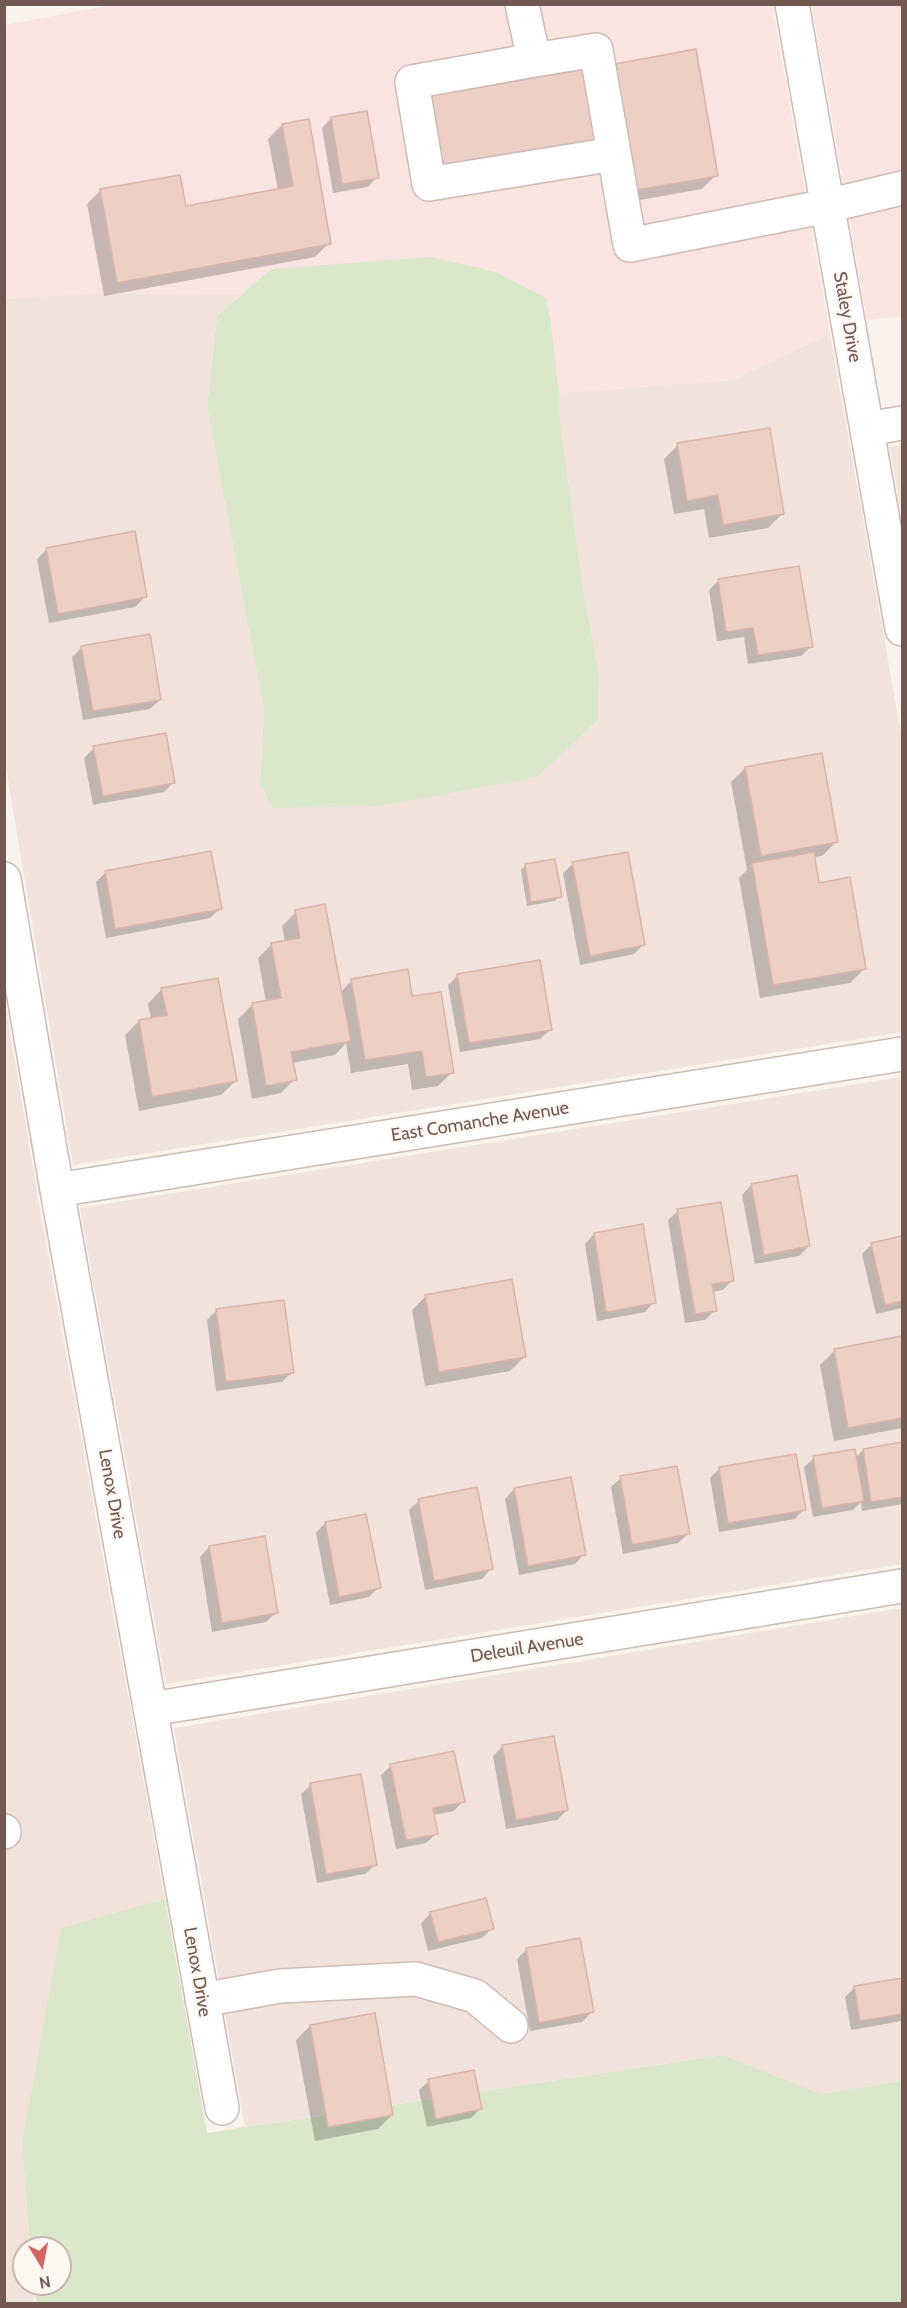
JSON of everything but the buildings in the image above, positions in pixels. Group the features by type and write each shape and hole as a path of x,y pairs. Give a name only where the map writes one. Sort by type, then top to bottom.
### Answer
{"street":[{"path":"522,4 534,60"},
{"name":"Staley Drive","path":"792,4 903,629"},
{"path":"614,154 429,184 412,82 596,50 630,244 827,206 903,188"},
{"path":"867,429 903,423"},
{"name":"Lenox Drive","path":"4,879 57,1190 222,2108"},
{"name":"East Comanche Avenue","path":"57,1190 903,1054"},
{"name":"Deleuil Avenue","path":"151,1710 903,1586"},
{"path":"202,2000 280,1986 416,1979 475,1996 511,2026"}],"shaded area":[{"path":"117,4 772,4 830,334 732,380 559,393 551,324 271,269 242,294 96,293 5,299 5,25"},
{"path":"812,5 902,5 902,316 867,320"},
{"path":"96,293 242,294 217,316 207,407 264,711 260,784 381,806 537,776 598,720 599,675 583,588 560,421 559,393 732,380 830,334 902,739 902,1032 73,1165 5,762 4,299"},
{"path":"902,445 902,519 890,447"},
{"path":"4,997 41,1215 165,1899 155,1901 22,2144 29,2236 12,2236 12,2296 34,2296 34,2304 4,2303"},
{"path":"902,1077 902,1564 166,1684 80,1208"},
{"path":"902,1608 902,2081 821,2094 723,2055 225,2130 245,2126 174,1728"}],"green space":[{"path":"431,257 496,272 546,298 583,588 599,675 598,720 537,777 381,806 273,808 260,784 264,711 207,407 217,316 271,269"},
{"path":"165,1899 207,2133 723,2055 821,2094 902,2081 902,2303 36,2303 35,2296 72,2296 72,2236 29,2236 22,2144 61,1928"}]}
